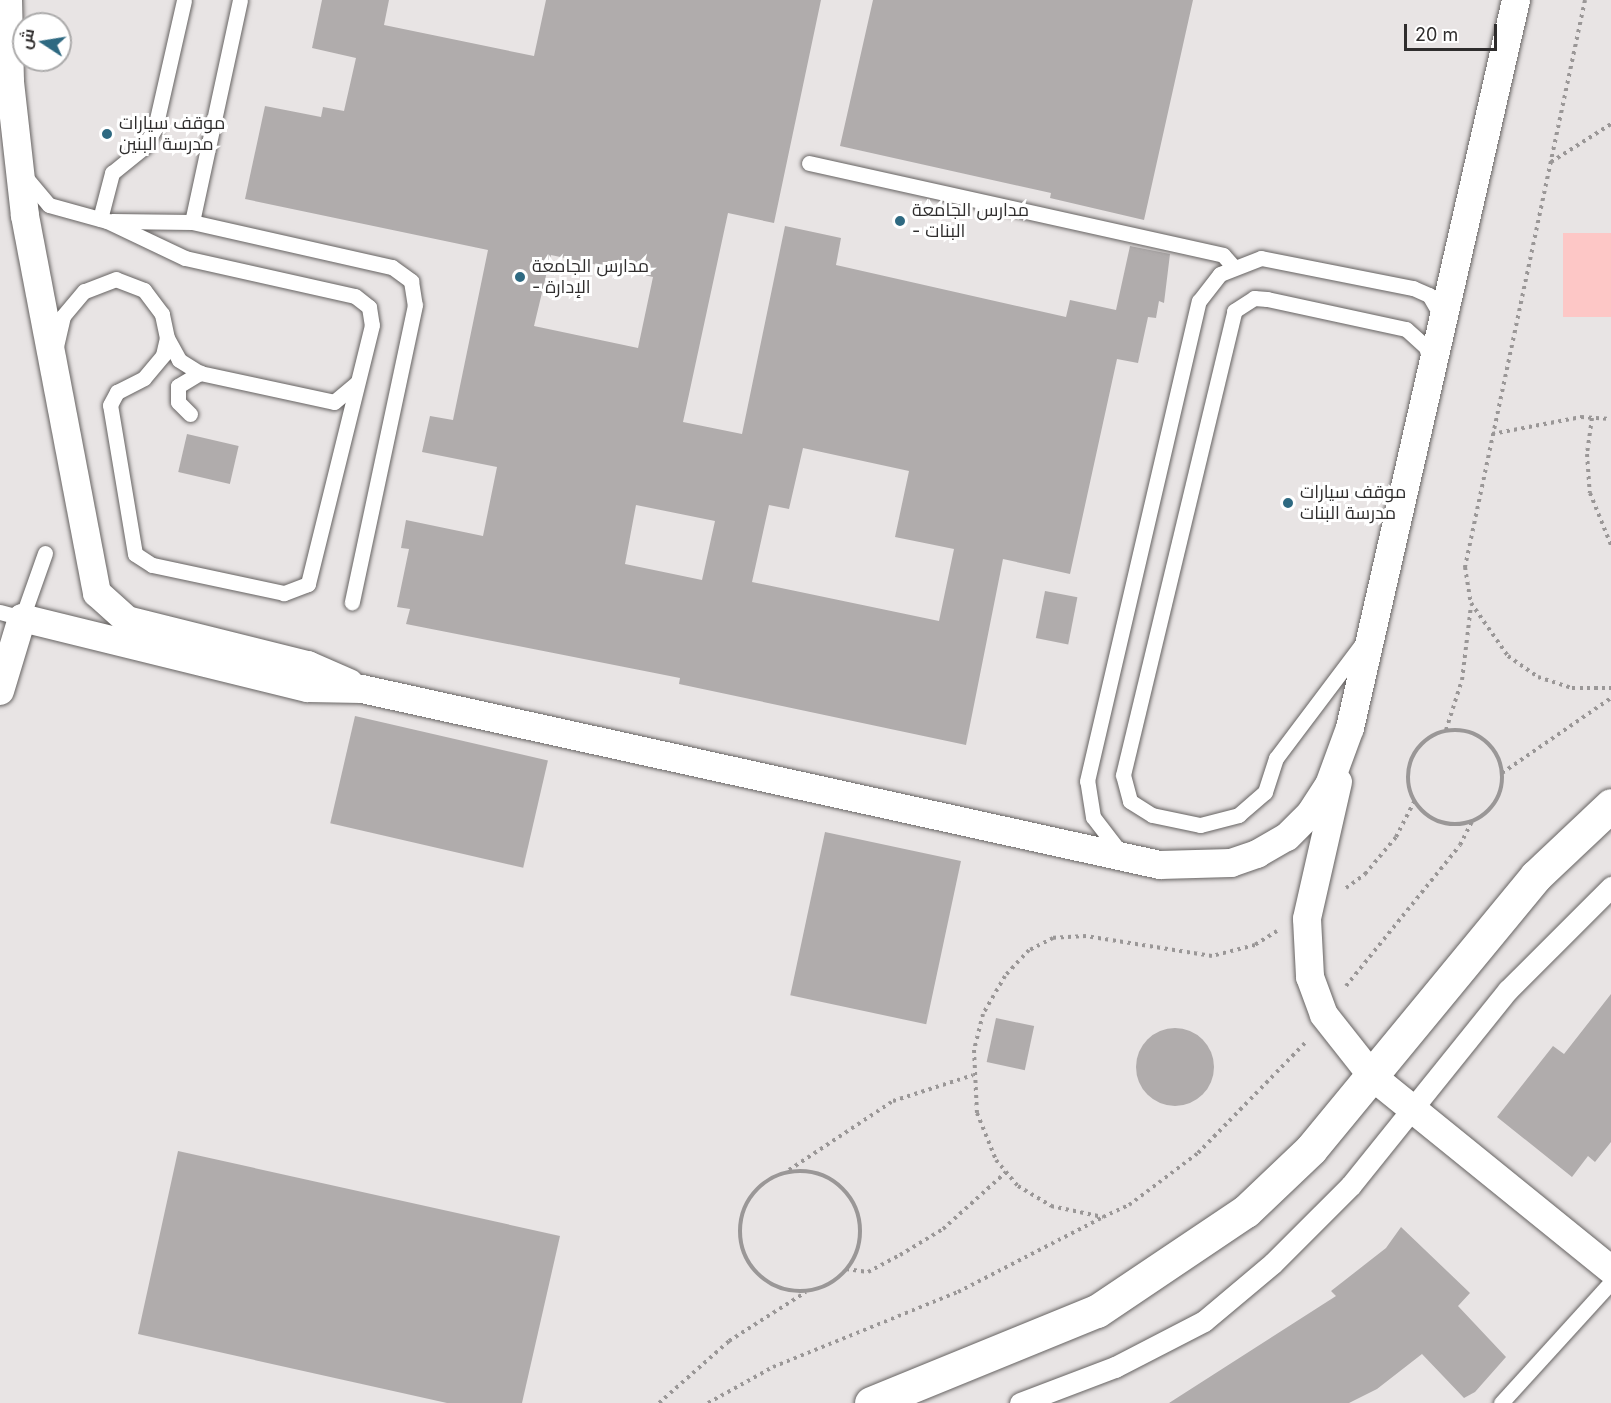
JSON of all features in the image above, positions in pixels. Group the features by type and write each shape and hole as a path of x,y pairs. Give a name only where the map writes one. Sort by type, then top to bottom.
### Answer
{"street":[{"path":"8,0 17,154 55,360 88,566 104,603 127,620 308,665 362,689"},
{"path":"1516,0 1376,626 1350,728 1307,919 1310,977 1324,1015 1373,1077 1611,1270"},
{"path":"0,691 11,615 308,687 362,689 1130,859 1185,868 1231,863 1287,837 1329,785 1350,728"},
{"path":"871,1403 1078,1320 1179,1260 1246,1211 1311,1149 1373,1077 1529,884 1611,805"},
{"path":"1020,1403 1115,1367 1204,1321 1273,1263 1351,1185 1508,990 1611,887"}],"lane":[{"path":"103,220 112,173 144,147 155,128 184,0"},
{"path":"192,222 240,0"},
{"path":"17,154 29,182 49,205 103,220 185,258 363,301 372,325 308,584 284,593 152,565 135,554 130,541 110,405 117,392 155,368 167,338"},
{"path":"809,163 1223,255 1233,266"},
{"path":"103,220 192,222 392,267 411,281 415,305 352,602"},
{"path":"1130,859 1113,847 1093,817 1087,799 1091,755 1199,301 1233,266 1279,259 1413,288 1429,295 1440,310 1442,331"},
{"path":"55,360 58,333 70,304 99,282 116,279 144,290 162,314 167,338 179,360 200,373 334,402 359,381"},
{"path":"1376,626 1276,758 1265,792 1239,815 1200,825 1152,815 1130,801 1123,775 1234,311 1254,298 1267,299 1406,329 1426,347 1431,379"},
{"path":"190,414 178,402 178,386 200,373"},
{"path":"11,615 45,553"},
{"path":"1501,1403 1611,1282"}],"path":[{"path":"1473,820 1445,823 1415,800 1408,780 1415,752 1445,731 1462,680 1471,603 1465,567 1585,0"},
{"path":"1550,162 1611,124"},
{"path":"1492,434 1592,418 1611,419"},
{"path":"1592,418 1587,454 1590,493 1611,545"},
{"path":"1471,603 1508,656 1538,677 1572,688 1611,688"},
{"path":"1502,773 1611,698"},
{"path":"708,1403 772,1367 958,1293 1103,1217 1146,1192 1245,1110 1460,844 1473,820 1496,801 1502,773 1499,758 1480,736 1445,731"},
{"path":"1103,1217 1051,1206 1018,1186 1006,1172 977,1113 973,1075 983,1014 1005,976 1029,950 1053,938 1086,936 1212,956 1255,945 1307,919 1365,874 1396,837 1415,800"},
{"path":"806,1291 770,1284 745,1256 740,1238 747,1201 759,1186 785,1173 893,1101 973,1075"},
{"path":"659,1403 729,1341 806,1291 825,1286 846,1269 859,1243 855,1206 830,1178 812,1172 785,1173"},
{"path":"846,1269 868,1272 943,1229 1006,1172"}],"shaded area":[{"path":"1563,233 1611,233 1611,317 1563,317"}],"building":[{"path":"322,0 389,0 384,25 534,56 546,0 821,0 774,223 728,213 683,422 742,434 785,226 841,238 836,265 1066,317 1070,300 1116,310 1130,246 1170,254 1164,303 1159,301 1156,318 1148,317 1138,363 1117,359 1070,574 1003,559 966,745 679,684 680,678 406,624 410,609 397,607 409,549 401,548 406,520 483,536 497,467 422,452 430,416 453,420 488,250 245,199 265,106 321,117 323,107 344,111 356,58 312,48","holes":["551,255 653,277 638,348 534,326","803,448 909,471 895,537 954,549 939,621 752,582 769,505 789,509","636,505 715,521 702,580 625,564"]},
{"path":"873,0 1193,0 1144,220 1050,198 1051,193 840,146"},
{"path":"187,434 239,446 230,484 178,472"},
{"path":"1045,591 1077,597 1068,644 1036,638"},
{"path":"355,716 548,761 523,868 330,823"},
{"path":"825,832 961,861 926,1024 790,995"},
{"path":"1611,994 1611,1142 1595,1162 1588,1156 1572,1177 1497,1117 1553,1046 1564,1054"},
{"path":"996,1018 1034,1026 1025,1070 987,1062"},
{"path":"1175,1028 1190,1031 1202,1040 1211,1052 1214,1067 1211,1082 1202,1094 1190,1103 1175,1106 1160,1103 1148,1094 1139,1082 1136,1067 1139,1052 1148,1040 1160,1031"},
{"path":"178,1151 560,1236 522,1403 447,1403 138,1334"},
{"path":"1401,1227 1470,1293 1458,1306 1506,1357 1475,1392 1464,1398 1422,1354 1377,1389 1349,1403 1169,1403 1336,1296 1331,1291 1386,1248"}],"place":[{"name":"موقف سيارات مدرسة البنين","path":"107,134"},
{"name":"مدارس الجامعة - البنات","path":"900,221"},
{"name":"مدارس الجامعة - الإدارة","path":"520,277"},
{"name":"موقف سيارات مدرسة البنات","path":"1288,503"}]}
